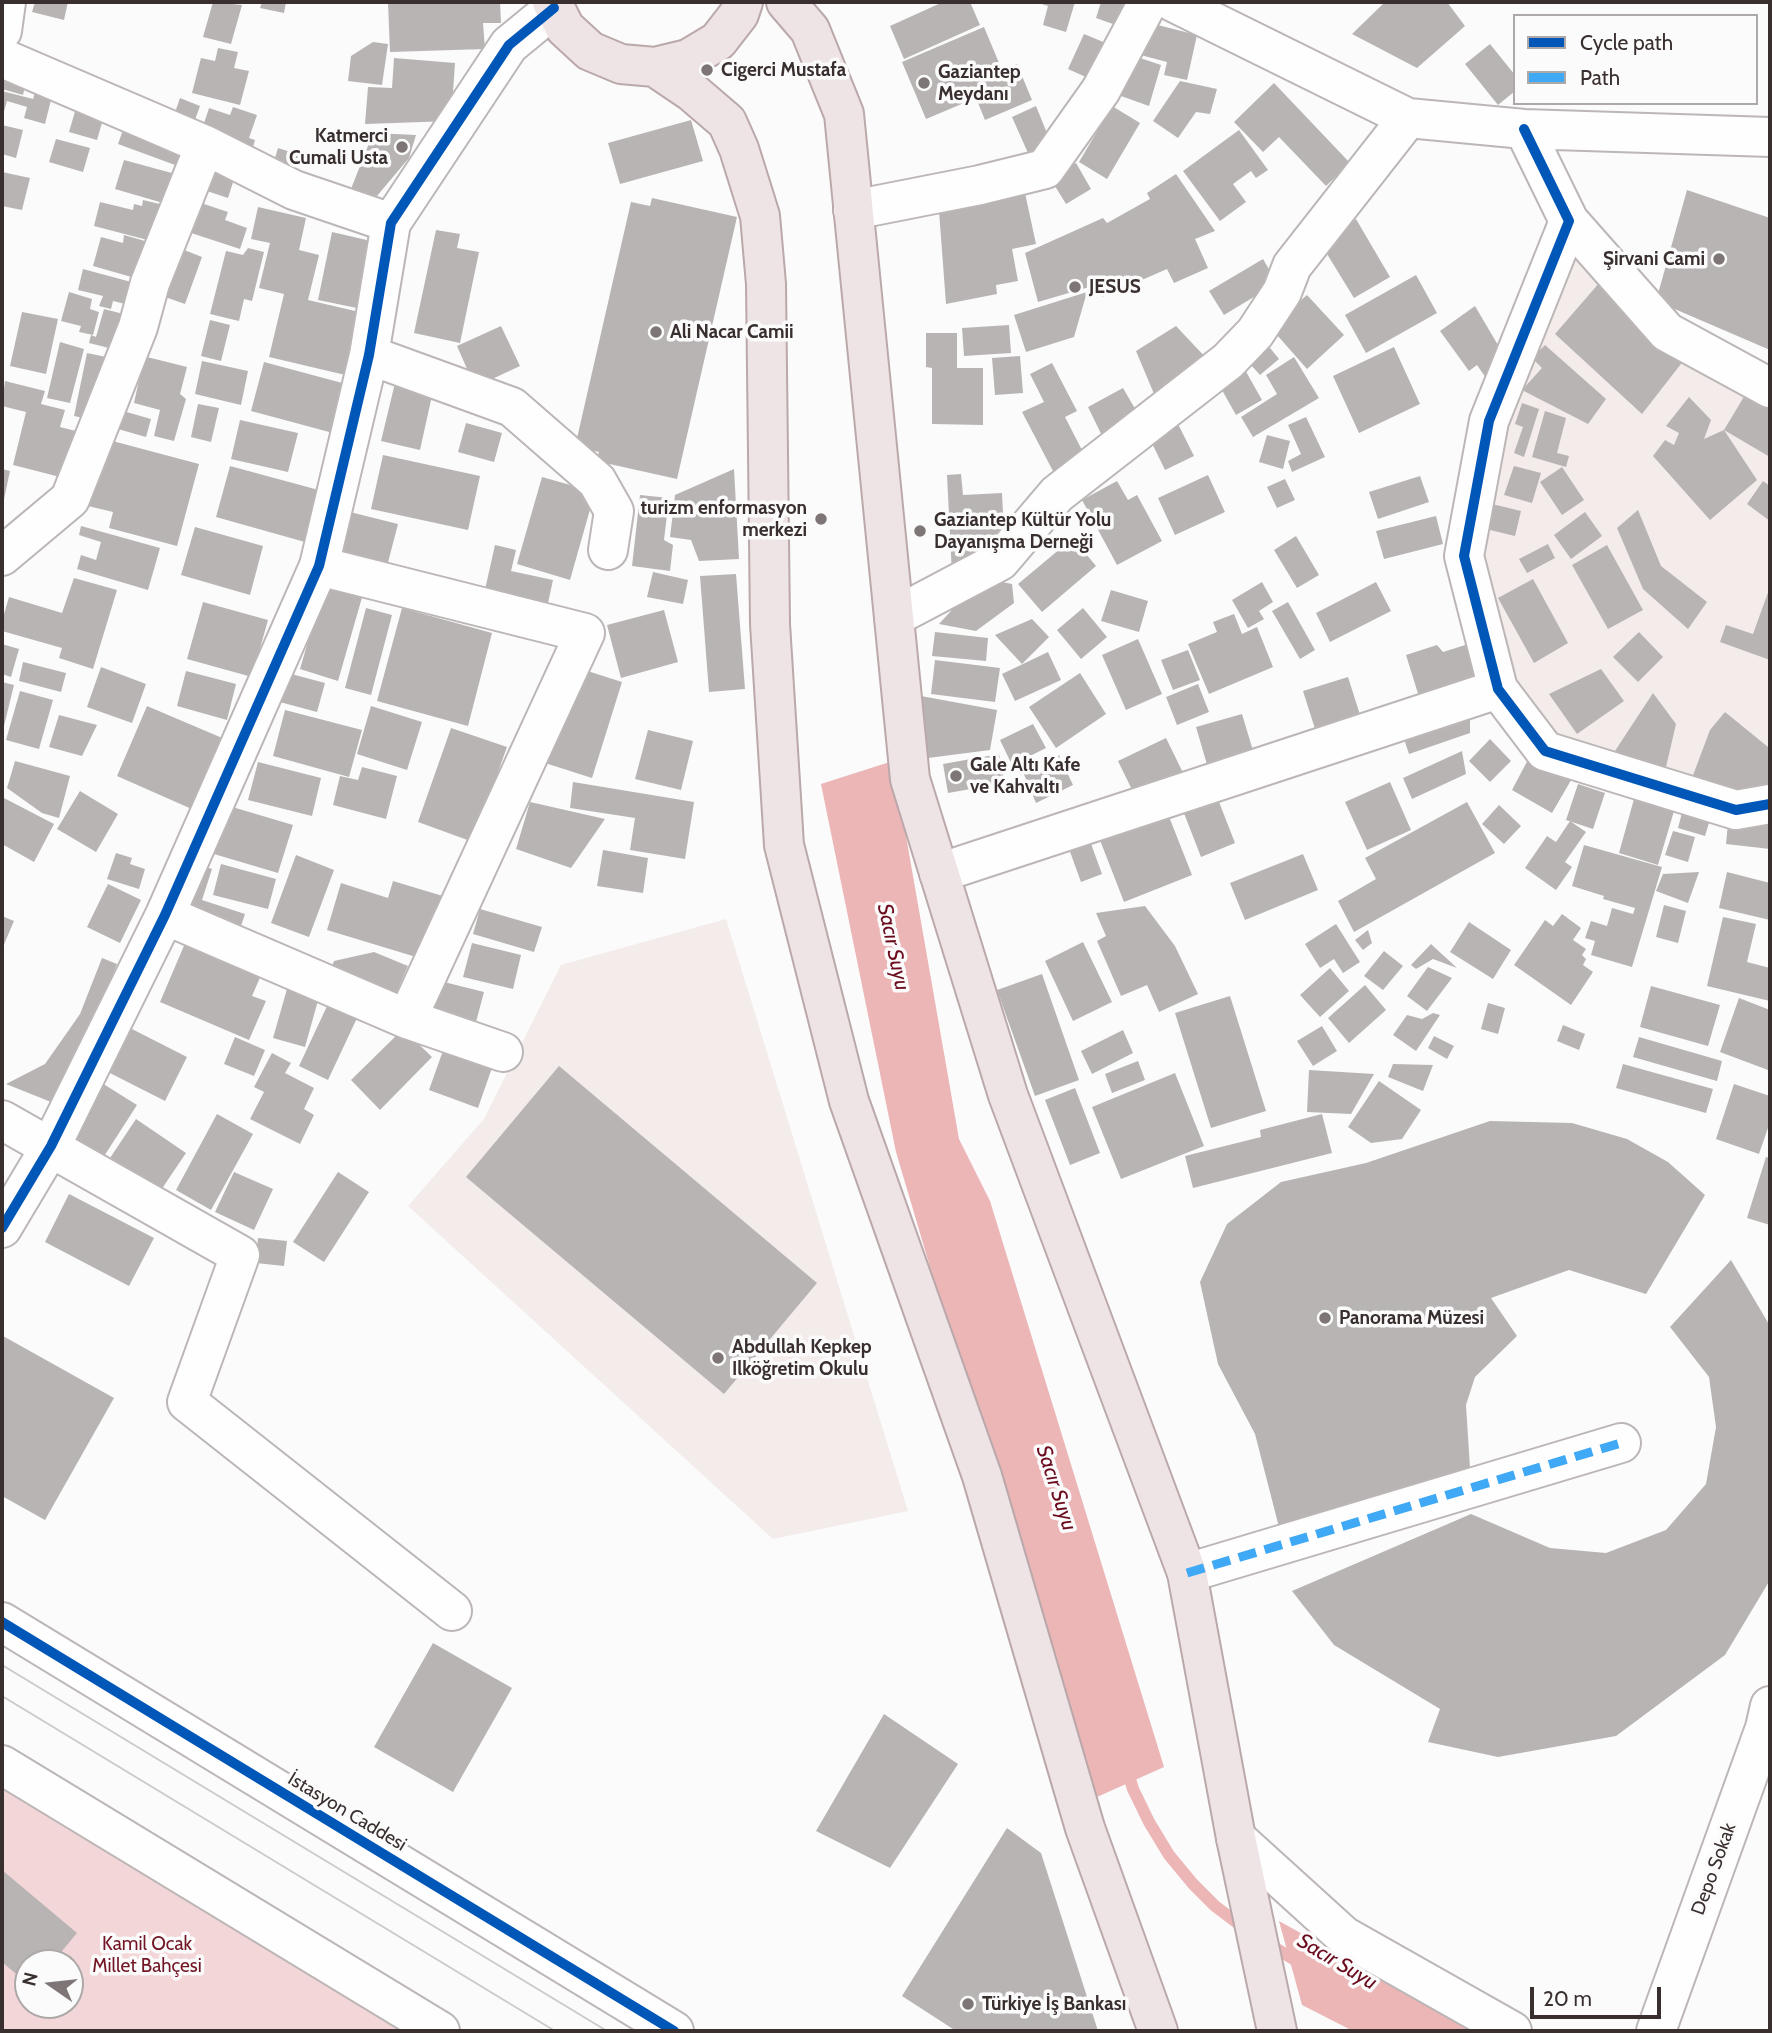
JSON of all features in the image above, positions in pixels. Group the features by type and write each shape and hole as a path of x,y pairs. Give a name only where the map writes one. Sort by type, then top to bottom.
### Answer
{"main road":[{"path":"553,5 565,28 590,51 621,64 655,67 688,59 718,41 739,14 743,2"},
{"path":"786,2 810,30 844,114 910,779 1008,1096 1187,1573 1236,1838 1277,2031"},
{"path":"655,67 692,92 727,122 739,149 760,216 766,284 771,624 784,845 846,1088 982,1476 1085,1828 1158,2031"}],"street":[{"path":"2,31 6,2"},
{"path":"853,210 980,186 1045,169 1101,90 1148,2"},
{"path":"1173,2 1408,118 1524,129 1770,137"},
{"path":"2,1228 51,1146 164,915 319,566 369,355 391,223 509,45 553,5"},
{"path":"2,58 205,145 294,190 391,223"},
{"path":"894,617 1000,561 1057,494 1228,361 1255,333 1282,292 1292,265 1408,118"},
{"path":"1524,129 1569,221 1667,332 1770,388"},
{"path":"2,556 70,499 138,327 150,283 205,145"},
{"path":"1569,221 1489,421 1465,556 1498,689 1545,751 1736,810 1770,804"},
{"path":"369,355 512,407 597,481 614,511 608,550"},
{"path":"319,566 585,633 407,1018"},
{"path":"939,873 1498,689"},
{"path":"164,915 407,1018 503,1052"},
{"path":"2,1120 240,1255 187,1402 452,1611"},
{"path":"1187,1573 1620,1443"},
{"name":"İstasyon Caddesi","path":"2,1622 674,2031"},
{"name":"Depo Sokak","path":"1656,2031 1768,1722"},
{"path":"2,1765 439,2031"},
{"path":"1236,1838 1343,1936 1512,2031"}],"shaded area":[{"path":"1570,247 1770,403 1770,790 1735,796 1547,737 1506,679 1478,557 1499,425"},
{"name":"Abdullah Kepkep Ilköğretim Okulu","path":"726,919 908,1511 773,1539 408,1206 484,1119 561,965"}],"green space":[{"name":"Kamil Ocak Millet Bahçesi","path":"2,1776 417,2031 2,2031"}],"water":[{"path":"896,760 906,836 959,1139 990,1201 1164,1767 1088,1801 896,1152 821,784"},
{"path":"1279,1921 1477,2031 1353,2031 1302,2005"}],"building":[{"path":"35,2 68,2 64,20 32,12"},
{"path":"213,2 242,5 231,44 203,37"},
{"path":"262,2 286,2 284,13 260,8"},
{"path":"388,2 500,2 501,23 483,23 485,49 390,52"},
{"path":"943,2 970,2 980,25 904,59 890,26"},
{"path":"1035,2 1075,2 1066,32 1043,25 1048,6"},
{"path":"1101,2 1134,2 1127,29 1096,18"},
{"path":"1385,2 1447,2 1465,26 1417,68 1352,34"},
{"path":"1142,21 1197,35 1187,80 1164,75 1167,62 1133,53"},
{"path":"984,27 1002,70 1017,64 1032,100 985,120 976,98 926,119 902,62"},
{"path":"1084,34 1113,46 1097,82 1068,69"},
{"path":"373,42 388,44 382,85 348,81 351,56"},
{"path":"1490,44 1513,73 1513,93 1498,105 1465,64"},
{"path":"218,48 238,52 234,68 249,71 240,105 192,93 201,58 215,61"},
{"path":"1134,56 1161,65 1149,106 1121,96"},
{"path":"394,58 455,63 451,121 365,124 368,87 392,88"},
{"path":"2,70 27,77 23,95 2,89"},
{"path":"1180,81 1217,89 1210,114 1196,112 1178,138 1153,121"},
{"path":"38,83 54,88 45,124 24,118 27,107 7,101 2,118 2,91 33,99"},
{"path":"1274,83 1350,163 1326,186 1279,137 1263,152 1234,122"},
{"path":"180,98 200,106 192,128 172,121"},
{"path":"78,101 106,109 97,140 69,132"},
{"path":"1036,106 1051,143 1028,153 1012,117"},
{"path":"1112,106 1140,123 1107,179 1079,162"},
{"path":"233,107 257,115 249,138 255,140 250,157 199,139 209,108 230,115"},
{"path":"127,119 195,143 186,169 118,144"},
{"path":"691,120 703,161 620,184 608,143"},
{"path":"2,125 23,130 16,158 2,154"},
{"path":"1239,130 1268,170 1256,178 1251,171 1233,184 1246,202 1220,221 1183,171"},
{"path":"373,133 416,135 409,158 371,203 349,194"},
{"path":"56,139 90,148 83,172 49,162"},
{"path":"278,148 300,155 293,177 258,153 275,158"},
{"path":"124,160 179,175 170,205 115,189"},
{"path":"1076,163 1091,189 1066,204 1050,178"},
{"path":"209,171 234,179 228,198 204,190"},
{"path":"2,172 30,178 22,210 2,206"},
{"path":"1176,174 1215,231 1195,239 1208,268 1174,283 1167,269 1103,297 1096,285 1038,302 1025,253 1103,218 1107,223 1150,199 1147,193"},
{"name":"Şirvani Cami","path":"1687,190 1770,218 1770,350 1656,301"},
{"path":"1025,193 1036,244 1012,249 1018,281 996,285 997,294 946,304 939,211"},
{"name":"Ali Nacar Camii","path":"652,198 737,217 677,479 596,461 599,452 575,447 631,202 650,206"},
{"path":"143,200 168,206 159,243 94,226 100,202 133,210 134,204 142,206"},
{"path":"192,200 228,212 225,220 247,228 240,249 182,230"},
{"path":"258,207 306,218 299,250 319,255 308,300 372,315 358,378 269,357 284,294 259,288 270,243 251,239"},
{"path":"1356,219 1390,277 1354,298 1319,241"},
{"path":"436,230 460,234 457,248 479,252 460,343 414,333"},
{"path":"332,232 371,241 357,308 318,300"},
{"path":"124,235 159,245 149,282 93,266 101,237 123,243"},
{"path":"169,244 202,257 185,304 151,292"},
{"path":"248,248 264,252 252,301 244,299 239,321 210,314 226,251 243,255"},
{"path":"1263,259 1277,283 1224,315 1209,291"},
{"path":"83,269 146,286 141,308 113,301 111,309 99,306 103,296 78,290"},
{"path":"1416,275 1437,313 1366,353 1345,315"},
{"path":"1600,282 1684,360 1642,414 1555,334"},
{"path":"69,292 92,299 90,309 99,312 93,335 79,332 81,326 61,321"},
{"path":"1087,292 1074,337 1026,352 1014,315"},
{"path":"1307,295 1344,335 1307,369 1270,327"},
{"path":"1475,306 1508,362 1488,381 1477,365 1469,371 1440,331"},
{"path":"104,309 135,317 125,352 89,343 91,335 96,337"},
{"path":"22,312 58,319 46,374 10,366"},
{"path":"210,320 230,325 221,361 201,356"},
{"path":"1009,325 1011,353 964,356 962,328"},
{"path":"501,326 520,366 475,387 457,346"},
{"path":"1176,326 1208,360 1157,401 1136,351"},
{"path":"926,333 957,333 957,368 983,368 983,425 932,424 932,368 926,367"},
{"path":"1262,338 1279,359 1260,375 1242,355"},
{"path":"60,342 84,349 70,403 47,398"},
{"path":"1545,345 1606,399 1588,424 1522,390 1542,368 1532,358"},
{"path":"1394,347 1420,404 1359,433 1333,376"},
{"path":"87,353 106,357 93,420 74,416"},
{"path":"135,354 187,367 180,394 186,399 174,441 154,436 160,410 134,403 139,380 128,377"},
{"path":"1020,356 1023,393 995,395 992,358"},
{"path":"1294,357 1319,398 1253,437 1241,417 1277,394 1266,375"},
{"path":"202,361 248,371 241,405 195,394"},
{"path":"264,362 346,384 333,433 251,411"},
{"path":"1052,363 1077,411 1065,417 1085,456 1054,473 1022,412 1044,402 1030,374"},
{"path":"1244,368 1262,400 1236,415 1218,383"},
{"path":"5,381 45,391 41,404 65,410 60,427 76,431 64,478 13,465 26,412 2,406"},
{"path":"395,383 433,391 420,450 381,441"},
{"path":"1123,388 1141,419 1108,448 1088,407"},
{"path":"1745,395 1770,409 1770,457 1724,430"},
{"path":"1689,397 1711,420 1704,439 1724,430 1757,480 1710,520 1653,456 1665,440 1674,445 1679,433 1666,426"},
{"path":"1522,403 1539,409 1524,457 1514,453 1523,427 1515,424"},
{"path":"198,404 219,408 211,442 191,437"},
{"path":"123,411 151,419 146,437 118,429"},
{"path":"1545,411 1566,418 1557,453 1569,456 1566,467 1532,457"},
{"path":"1174,416 1194,456 1165,470 1146,431"},
{"path":"1306,417 1325,457 1292,472 1288,461 1301,454 1288,425"},
{"path":"240,420 298,433 288,472 231,459"},
{"path":"466,423 502,433 494,462 458,452"},
{"path":"1267,435 1290,441 1283,469 1259,462"},
{"path":"105,439 199,464 177,546 109,528 113,512 88,506"},
{"path":"383,455 480,476 468,530 371,509"},
{"path":"230,466 326,492 312,544 216,517"},
{"path":"1514,466 1541,473 1532,503 1504,495"},
{"path":"1562,467 1584,500 1562,515 1540,482"},
{"path":"2,469 10,471 3,504 2,504"},
{"path":"734,469 739,559 699,561 691,540 670,537 675,495"},
{"path":"961,474 963,495 1002,493 1005,552 970,554 972,574 952,575 947,475"},
{"path":"1208,475 1225,512 1175,535 1158,498"},
{"path":"1420,476 1429,502 1378,519 1369,492"},
{"path":"542,477 595,492 570,580 517,564"},
{"path":"1285,479 1295,500 1277,508 1267,487"},
{"path":"1117,481 1128,500 1137,495 1162,541 1117,565 1082,500"},
{"path":"1763,481 1770,486 1770,521 1747,504"},
{"path":"640,495 669,498 664,540 673,545 670,571 632,566"},
{"path":"1488,503 1521,511 1515,536 1482,528"},
{"path":"1638,510 1661,566 1707,602 1688,629 1643,589 1617,528"},
{"path":"350,512 398,524 385,574 338,562"},
{"path":"1585,512 1602,536 1571,559 1554,535"},
{"path":"1436,516 1443,544 1384,559 1376,531"},
{"path":"81,526 160,548 148,590 77,569 81,555 96,560 101,542 79,535"},
{"path":"195,527 263,546 250,595 181,575"},
{"path":"1296,536 1319,575 1297,588 1274,550"},
{"path":"1073,538 1096,566 1042,612 1018,584"},
{"path":"1548,544 1555,558 1527,573 1519,559"},
{"path":"495,545 516,550 511,571 553,580 545,617 482,603"},
{"path":"1607,545 1643,610 1608,629 1572,565"},
{"path":"653,572 688,580 683,604 647,597"},
{"path":"736,574 745,689 709,692 700,576"},
{"path":"74,578 117,590 93,669 59,658 62,648 2,631 9,597 62,613"},
{"path":"981,578 1012,584 1014,603 976,631 939,624"},
{"path":"1533,579 1568,643 1534,663 1498,598"},
{"path":"1262,582 1273,602 1259,611 1264,619 1248,628 1232,600"},
{"path":"1376,582 1391,611 1330,642 1316,613"},
{"path":"325,583 363,594 338,681 300,669"},
{"path":"1770,587 1770,660 1720,642 1726,625 1753,634"},
{"path":"1111,590 1148,601 1139,632 1101,621"},
{"path":"203,602 268,620 252,677 187,659"},
{"path":"1288,602 1315,650 1300,659 1272,611"},
{"path":"366,608 392,615 371,695 345,688"},
{"path":"402,608 492,633 468,726 377,701"},
{"path":"1083,608 1107,637 1081,659 1057,630"},
{"path":"664,610 678,662 621,678 607,625"},
{"path":"1234,614 1242,634 1257,627 1273,667 1209,694 1188,644 1217,632 1213,622"},
{"path":"1032,619 1049,637 1022,664 995,635"},
{"path":"935,632 988,638 986,661 932,656"},
{"path":"1639,632 1663,657 1638,682 1613,657"},
{"path":"1138,639 1162,694 1126,710 1102,655"},
{"path":"1478,641 1489,678 1420,700 1406,655 1437,645 1443,652"},
{"path":"2,644 19,649 11,677 2,674"},
{"path":"1188,650 1200,680 1173,690 1161,660"},
{"path":"1048,652 1061,680 1015,701 1002,674"},
{"path":"935,660 1000,668 995,702 931,694"},
{"path":"23,662 66,673 61,692 19,681"},
{"path":"101,667 146,684 132,723 87,707"},
{"path":"575,667 622,682 592,778 545,763"},
{"path":"1601,669 1624,701 1577,734 1549,694"},
{"path":"186,671 236,684 227,720 177,706"},
{"path":"284,672 325,683 317,712 276,701"},
{"path":"1080,673 1106,714 1056,748 1029,707"},
{"path":"1348,677 1361,718 1316,732 1303,691"},
{"path":"2,682 14,685 3,730 2,730"},
{"path":"1198,684 1209,712 1177,725 1166,697"},
{"path":"20,691 53,700 39,749 6,740"},
{"path":"1653,693 1676,724 1666,767 1613,754"},
{"path":"921,696 997,710 990,750 928,758"},
{"path":"147,706 234,743 203,814 117,776"},
{"path":"371,706 422,722 407,770 357,754"},
{"path":"1470,709 1470,733 1409,754 1402,733"},
{"path":"285,710 362,730 349,777 273,756"},
{"path":"1725,712 1770,746 1770,791 1740,797 1689,786 1710,730"},
{"path":"1242,714 1254,754 1208,768 1196,727"},
{"path":"59,715 97,725 82,756 49,747"},
{"path":"1033,724 1046,748 1012,765 1000,740"},
{"path":"451,728 507,747 473,842 418,822"},
{"path":"648,730 693,741 681,790 635,779"},
{"path":"1166,738 1187,781 1139,804 1118,761"},
{"path":"1490,739 1511,761 1490,782 1469,761"},
{"path":"1462,751 1466,774 1412,799 1403,778"},
{"path":"1532,752 1574,775 1552,813 1512,790"},
{"path":"999,754 1005,783 948,793 943,764"},
{"path":"1059,755 1073,785 1036,803 1023,772"},
{"path":"15,761 70,776 59,818 42,813 7,788"},
{"path":"258,762 321,778 312,816 248,800"},
{"path":"362,767 397,776 386,819 333,805 340,776 358,780"},
{"path":"573,782 694,802 685,859 630,850 635,818 570,808"},
{"path":"1390,782 1411,830 1367,850 1345,802"},
{"path":"1578,784 1605,793 1593,829 1566,820"},
{"path":"1214,789 1235,843 1201,857 1180,803"},
{"path":"80,791 118,814 96,852 57,829"},
{"path":"2,797 54,824 34,862 2,844"},
{"path":"1634,799 1674,811 1658,865 1619,853"},
{"path":"530,802 605,819 571,868 516,849"},
{"path":"1467,802 1495,853 1354,932 1338,901 1376,879 1365,858"},
{"path":"1499,805 1521,826 1504,844 1482,824"},
{"path":"1684,805 1712,813 1705,836 1678,828"},
{"path":"229,806 293,825 278,873 214,854"},
{"path":"1166,809 1192,875 1124,902 1098,835"},
{"path":"1729,813 1770,818 1770,849 1726,844"},
{"path":"1570,821 1586,832 1565,862 1572,867 1556,890 1525,868 1547,836 1556,842"},
{"path":"1673,831 1695,837 1688,862 1665,855"},
{"path":"1090,841 1102,874 1081,882 1069,849"},
{"path":"1584,845 1662,867 1632,967 1591,955 1595,941 1585,938 1591,921 1607,926 1612,908 1633,914 1635,908 1572,886"},
{"path":"603,850 648,858 643,893 597,886"},
{"path":"116,853 132,858 130,864 145,869 139,889 107,879"},
{"path":"1303,854 1318,890 1245,920 1230,883"},
{"path":"296,855 334,870 309,937 271,923"},
{"path":"196,864 212,869 202,900 245,914 238,935 179,915"},
{"path":"221,864 276,879 268,909 213,895"},
{"path":"1699,872 1688,903 1656,891 1663,874"},
{"path":"1727,872 1770,883 1770,920 1719,908"},
{"path":"393,881 456,900 426,960 327,930 341,883 388,898"},
{"path":"108,884 141,900 120,943 87,927"},
{"path":"1664,905 1686,911 1678,943 1656,937"},
{"path":"1145,906 1175,946 1198,994 1159,1012 1147,985 1121,996 1097,941 1106,936 1096,913"},
{"path":"480,909 542,927 534,952 473,934"},
{"path":"1562,914 1581,928 1573,940 1586,949 1582,955 1586,959 1583,965 1593,972 1571,1005 1514,965 1545,920 1553,926"},
{"path":"2,916 14,921 2,949"},
{"path":"1723,917 1756,924 1747,962 1770,968 1770,1001 1707,986"},
{"path":"1469,922 1511,950 1493,979 1450,952"},
{"path":"1336,924 1360,962 1343,973 1334,959 1320,968 1305,944"},
{"path":"1368,930 1372,943 1363,950 1355,940"},
{"path":"186,941 262,973 252,996 266,1001 249,1040 160,1002"},
{"path":"1083,942 1112,1002 1073,1021 1045,961"},
{"path":"472,943 521,955 513,989 463,977"},
{"path":"1431,944 1457,968 1433,959 1416,969 1411,965"},
{"path":"1384,951 1403,966 1383,990 1364,976"},
{"path":"374,952 408,966 392,1003 328,977 334,961"},
{"path":"102,958 117,964 61,1106 6,1084 45,1064 80,1014"},
{"path":"1428,967 1452,978 1427,1011 1407,996"},
{"path":"1330,968 1349,991 1320,1017 1300,995"},
{"path":"1042,974 1079,1080 1035,1096 997,990"},
{"path":"436,980 484,992 476,1022 429,1011"},
{"path":"1365,985 1386,1010 1349,1043 1328,1018"},
{"path":"1651,986 1720,1005 1708,1046 1640,1027"},
{"path":"287,989 319,997 305,1047 273,1038"},
{"path":"1230,996 1266,1111 1211,1128 1175,1013"},
{"path":"1739,998 1770,1010 1768,1070 1720,1052"},
{"path":"1488,1003 1505,1008 1498,1034 1481,1029"},
{"path":"328,1004 357,1018 328,1080 299,1066"},
{"path":"1433,1013 1440,1015 1416,1051 1393,1035 1407,1015 1422,1019"},
{"path":"1563,1025 1585,1034 1579,1050 1557,1041"},
{"path":"1322,1026 1337,1051 1313,1066 1297,1041"},
{"path":"128,1027 187,1057 165,1101 106,1071"},
{"path":"403,1029 432,1057 380,1110 351,1080"},
{"path":"1123,1030 1133,1053 1092,1074 1081,1051"},
{"path":"1434,1036 1454,1046 1447,1059 1428,1048"},
{"path":"235,1037 265,1050 254,1076 224,1064"},
{"path":"1639,1037 1722,1061 1717,1081 1633,1057"},
{"path":"445,1045 494,1062 478,1108 429,1090"},
{"path":"272,1053 291,1063 285,1073 314,1088 304,1109 314,1115 300,1144 250,1119 264,1092 254,1087"},
{"path":"1138,1061 1145,1080 1112,1093 1105,1074"},
{"path":"1393,1064 1433,1065 1423,1091 1388,1077"},
{"path":"1623,1064 1713,1089 1706,1113 1616,1088"},
{"path":"559,1066 817,1283 724,1394 466,1177"},
{"path":"1309,1070 1374,1074 1351,1114 1307,1112"},
{"path":"1175,1073 1204,1146 1121,1179 1092,1107"},
{"path":"97,1080 137,1105 101,1161 62,1135"},
{"path":"1379,1081 1421,1110 1402,1139 1371,1143 1348,1127"},
{"path":"1734,1084 1770,1096 1770,1122 1759,1154 1716,1139"},
{"path":"1075,1088 1100,1153 1070,1165 1045,1100"},
{"path":"217,1114 253,1134 211,1210 176,1190"},
{"path":"1322,1114 1332,1153 1193,1188 1185,1156 1261,1137 1260,1130"},
{"path":"136,1119 186,1153 157,1196 108,1161"},
{"path":"1490,1121 1572,1123 1627,1139 1668,1162 1705,1195 1646,1294 1569,1270 1491,1298 1517,1336 1475,1377 1466,1405 1470,1468 1280,1531 1255,1434 1218,1364 1200,1282 1227,1224 1281,1182 1366,1163"},
{"path":"1766,1157 1770,1158 1770,1225 1747,1218"},
{"path":"234,1172 273,1189 254,1230 215,1212"},
{"path":"338,1172 369,1192 324,1262 293,1242"},
{"path":"69,1194 154,1238 129,1286 45,1242"},
{"path":"258,1238 287,1241 284,1266 256,1263"},
{"path":"1731,1260 1770,1326 1770,1580 1725,1655 1616,1736 1498,1757 1428,1742 1440,1709 1334,1645 1292,1591 1471,1514 1550,1548 1606,1553 1666,1530 1706,1484 1716,1427 1709,1377 1670,1327"},
{"path":"3,1336 114,1398 45,1520 2,1496"},
{"path":"433,1643 512,1688 453,1792 374,1747"},
{"path":"884,1714 958,1764 890,1868 816,1831"},
{"path":"1007,1828 1041,1853 1098,2031 956,2031 902,1996"},
{"path":"2,1870 77,1933 64,1949 14,1949 14,1972 2,1962"}],"waterway":[{"name":"Sacır Suyu","path":"1126,1766 1133,1789 1169,1855 1215,1906 1248,1931"},
{"name":"Sacır Suyu","path":"1266,1942 1301,1964"}],"tram line":[{"path":"2,1665 607,2031"},
{"path":"2,1696 555,2031"}],"marked path":[{"path":"1187,1573 1621,1443"}],"cycle path":[{"path":"2,1228 51,1146 165,915 319,566 369,355 391,223 509,45 554,8"},
{"path":"1524,129 1569,221 1489,421 1464,556 1498,689 1545,751 1736,810 1770,804"},
{"path":"2,1622 674,2031"}],"place":[{"name":"Cigerci Mustafa","path":"707,70"},
{"name":"Gaziantep Meydanı","path":"924,83"},
{"name":"Katmerci Cumali Usta","path":"402,147"},
{"name":"Şirvani Cami","path":"1719,259"},
{"name":"JESUS","path":"1075,287"},
{"name":"Ali Nacar Camii","path":"656,332"},
{"name":"turizm enformasyon merkezi","path":"821,519"},
{"name":"Gaziantep Kültür Yolu Dayanışma Derneği","path":"920,531"},
{"name":"Gale Altı Kafe ve Kahvaltı","path":"956,776"},
{"name":"Panorama Müzesi","path":"1325,1318"},
{"name":"Abdullah Kepkep Ilköğretim Okulu","path":"718,1358"},
{"name":"Türkiye İş Bankası","path":"968,2004"}]}
